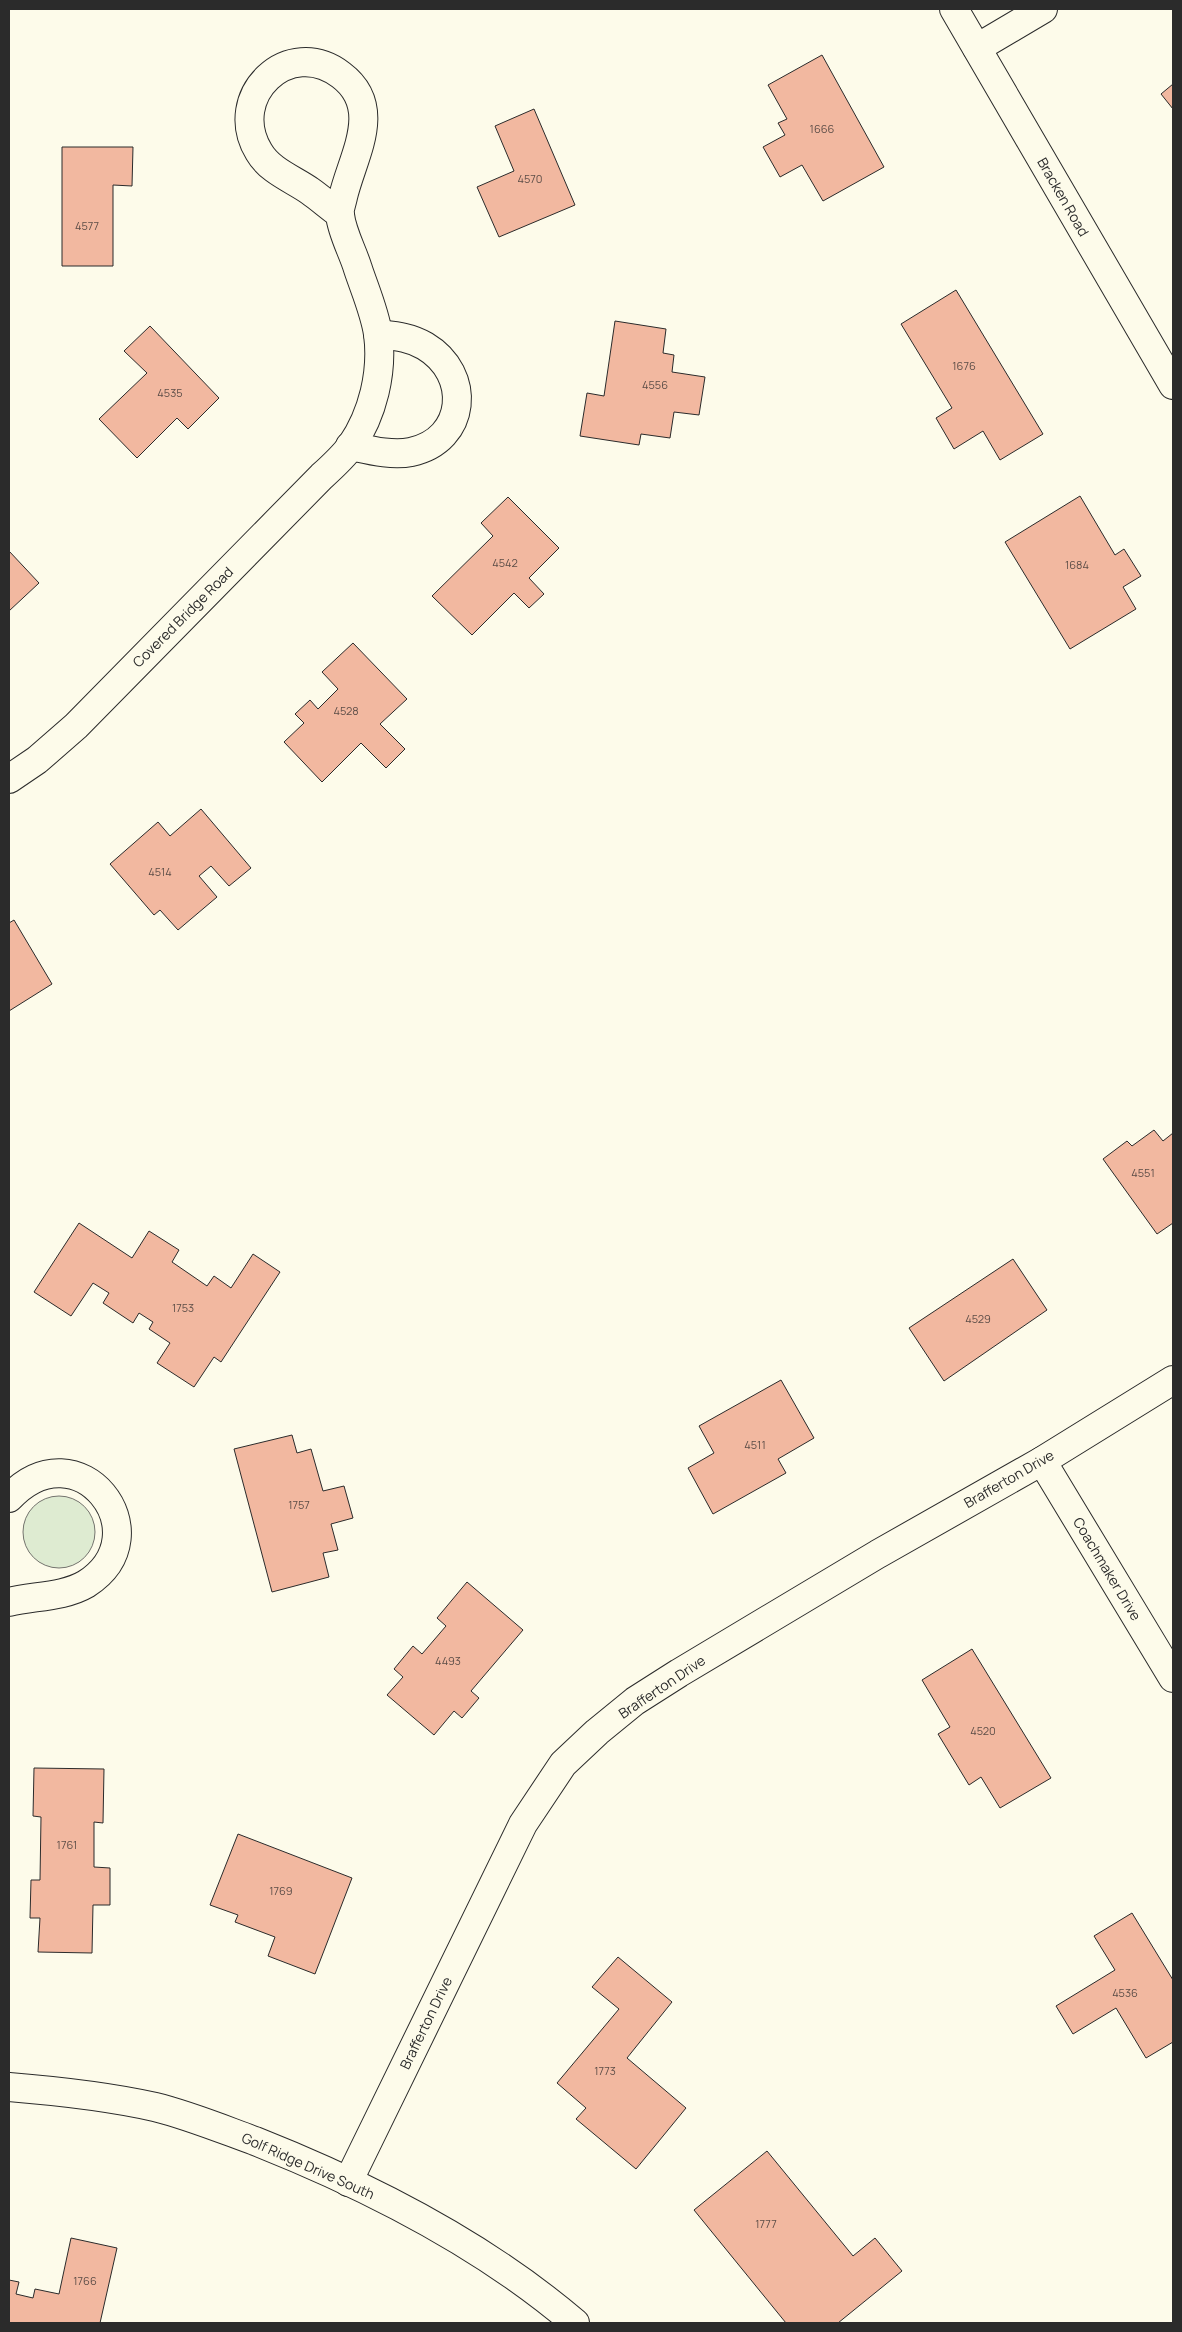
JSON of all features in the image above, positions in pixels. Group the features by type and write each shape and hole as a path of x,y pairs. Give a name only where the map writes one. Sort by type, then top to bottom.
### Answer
{"street":[{"name":"Bracken Road","path":"954,9 1173,385"},
{"path":"977,48 1043,9"},
{"name":"Covered Bridge Road","path":"9,779 37,760 76,726 350,446 365,421 373,397 379,368 378,334 340,214 347,179 359,152 364,124 363,105 354,88 342,75 324,66 311,63 279,69 266,77 253,96 248,116 251,135 260,154 274,168 340,214"},
{"path":"350,446 382,452 409,452 427,447 442,437 453,421 458,404 456,387 446,365 427,347 407,337 378,334"},
{"name":"Brafferton Drive","path":"348,2182 523,1824 563,1764 597,1732 635,1701 870,1559 1042,1461 1173,1380"},
{"name":"Coachmaker Drive","path":"1042,1461 1173,1678"},
{"path":"9,1498 20,1485 40,1475 61,1472 80,1477 97,1488 109,1502 116,1516 117,1537 112,1555 102,1571 87,1583 77,1589 9,1602"},
{"name":"Golf Ridge Drive South","path":"9,2087 84,2093 156,2107 257,2142 348,2182 476,2250 534,2290 575,2323"}],"green space":[{"path":"52,1496 66,1496 85,1506 95,1525 95,1539 85,1558 66,1568 52,1568 33,1558 23,1539 23,1525 33,1506"}],"building":[{"path":"822,55 884,167 823,201 802,165 780,177 763,147 785,135 778,123 787,119 768,85"},
{"path":"1173,84 1173,109 1161,94"},
{"path":"534,109 575,205 499,237 477,187 514,171 495,126"},
{"path":"62,147 133,147 132,186 113,185 113,266 62,266"},
{"path":"956,290 1043,434 1000,460 983,431 954,449 936,418 952,408 901,324"},
{"path":"615,321 666,329 663,353 674,355 672,372 705,377 699,415 674,412 670,438 641,434 639,445 580,436 587,393 604,396"},
{"path":"150,326 219,398 188,429 177,418 137,458 99,419 147,373 124,351"},
{"path":"1080,496 1115,555 1124,549 1141,576 1123,587 1136,609 1070,649 1005,542"},
{"path":"508,497 559,548 529,578 544,594 529,608 514,593 472,635 432,596 493,536 481,523"},
{"path":"9,551 39,583 9,611"},
{"path":"353,643 407,699 380,724 405,749 386,768 361,743 322,782 284,742 304,723 295,714 310,700 318,709 338,689 322,672"},
{"path":"201,809 251,868 229,886 211,866 199,876 217,897 178,930 160,910 154,915 110,864 158,822 170,836"},
{"path":"14,920 52,984 9,1011 9,923"},
{"path":"1154,1130 1163,1141 1173,1133 1173,1223 1157,1234 1103,1159 1127,1141 1132,1146"},
{"path":"79,1223 132,1258 149,1231 179,1250 172,1262 207,1286 214,1276 231,1288 253,1254 280,1272 221,1362 214,1357 194,1387 157,1363 170,1343 149,1329 153,1322 139,1313 133,1323 103,1303 109,1293 93,1283 71,1316 34,1292"},
{"path":"1013,1259 1047,1310 944,1381 909,1328"},
{"path":"781,1380 814,1438 778,1459 786,1473 713,1514 688,1468 714,1453 699,1426"},
{"path":"292,1435 297,1453 311,1449 323,1491 344,1486 353,1518 331,1524 338,1550 323,1553 329,1577 272,1592 234,1449"},
{"path":"467,1582 523,1630 471,1691 479,1698 462,1718 454,1711 434,1735 387,1695 403,1677 394,1669 413,1646 422,1654 446,1626 437,1618"},
{"path":"972,1649 1051,1778 1000,1808 981,1777 969,1785 938,1734 950,1727 922,1680"},
{"path":"34,1768 104,1769 103,1823 94,1822 94,1867 110,1868 110,1905 93,1905 92,1953 38,1952 40,1918 30,1918 31,1880 40,1880 41,1817 33,1816"},
{"path":"238,1834 352,1878 315,1974 268,1956 275,1937 235,1922 238,1915 210,1905"},
{"path":"1132,1913 1173,1980 1173,2042 1146,2058 1116,2008 1073,2034 1056,2006 1115,1970 1094,1936"},
{"path":"618,1957 672,2002 627,2058 686,2108 636,2169 576,2119 586,2108 557,2083 619,2009 592,1987"},
{"path":"767,2151 853,2256 875,2238 902,2271 838,2323 786,2323 694,2210"},
{"path":"71,2238 117,2248 100,2323 9,2323 9,2280 19,2282 16,2294 33,2298 35,2289 59,2294"}]}
